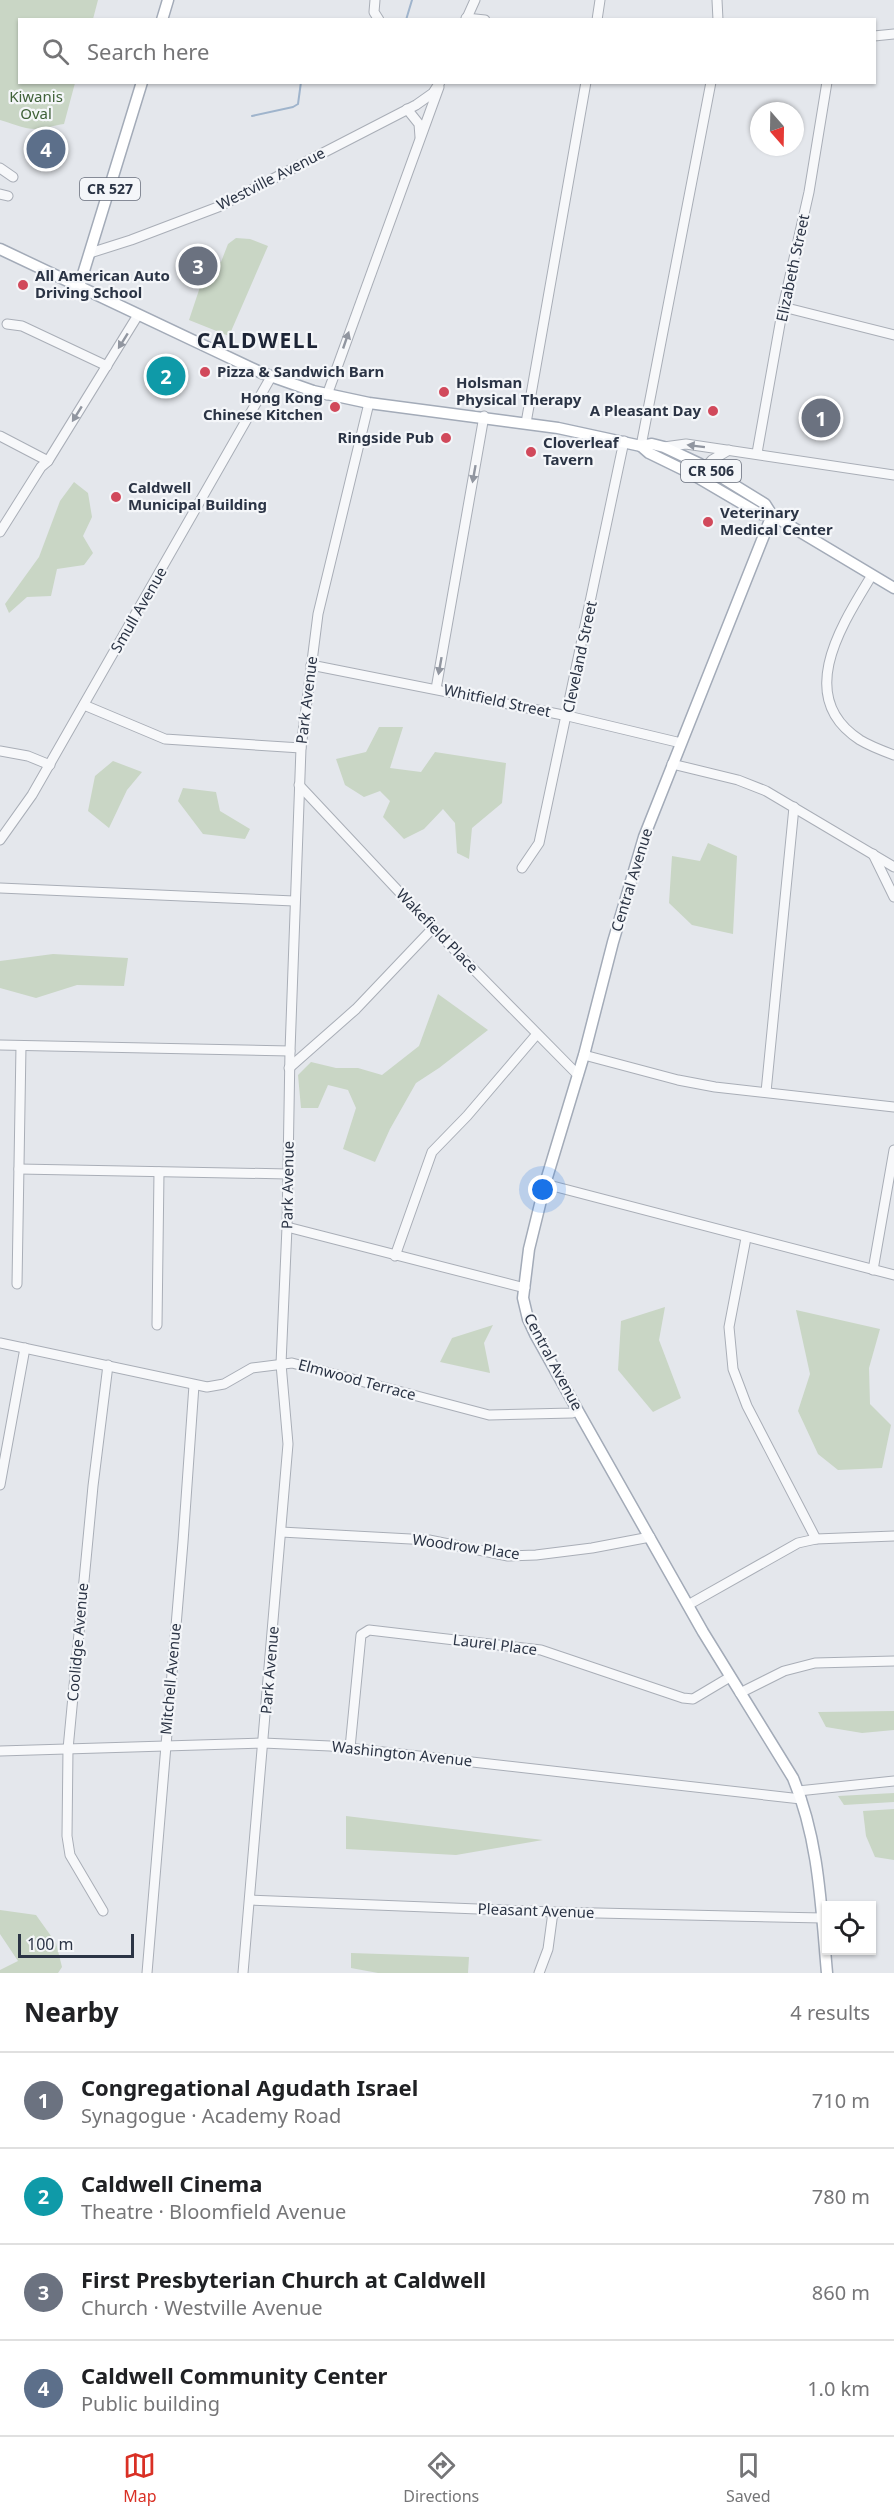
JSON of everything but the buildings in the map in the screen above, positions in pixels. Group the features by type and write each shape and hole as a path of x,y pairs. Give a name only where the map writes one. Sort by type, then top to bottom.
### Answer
{"main road":[{"path":"163,18 168,0"},
{"name":"CR 527","path":"80,287 141,84"},
{"name":"CR 506","path":"0,249 271,377 327,395 369,403 484,416 641,446 649,453 697,477 760,514 772,515 894,588"},
{"name":"CR 506","path":"641,446 652,444 663,447 705,468 765,504 772,515"},
{"name":"Central Avenue","path":"772,515 644,837 613,942 584,1055 545,1184 529,1249 523,1298 528,1319 578,1411 730,1677 786,1765 800,1795 814,1846 822,1910"},
{"name":"Central Avenue","path":"826,1955 827,1973"}],"street":[{"path":"375,0 374,12 378,18"},
{"path":"466,18 475,0"},
{"path":"597,18 600,0"},
{"path":"717,0 718,18"},
{"path":"876,36 894,34"},
{"name":"Westville Avenue","path":"90,253 218,207 425,100 438,84"},
{"path":"327,395 439,84"},
{"path":"526,423 586,84"},
{"path":"641,446 711,84"},
{"name":"Elizabeth Street","path":"757,453 783,307 809,192 827,84"},
{"path":"407,109 419,124 420,142"},
{"path":"0,168 13,177 0,174"},
{"path":"783,307 894,335"},
{"path":"0,532 41,468 48,461 138,315"},
{"path":"7,324 22,326 107,366"},
{"name":"Smull Avenue","path":"0,840 50,765 271,377"},
{"name":"Park Avenue","path":"243,1973 288,1436 281,1364 287,1227 294,901 301,748 318,614 369,403"},
{"path":"436,689 484,416"},
{"path":"0,436 48,461"},
{"name":"Cleveland Street","path":"522,868 539,843 568,716 624,441"},
{"path":"663,447 687,444 894,475"},
{"path":"697,477 712,460 729,450"},
{"path":"872,575 831,650 827,665 827,689 834,711 848,730 861,740 894,755"},
{"name":"Whitfield Street","path":"311,665 568,716 681,743"},
{"path":"84,705 165,739 301,748"},
{"path":"0,752 28,756 50,765"},
{"path":"672,764 738,780 766,790 894,867"},
{"name":"Wakefield Place","path":"299,784 433,928 578,1075"},
{"path":"766,1092 794,807"},
{"path":"873,854 894,897"},
{"path":"0,888 294,901"},
{"path":"290,1068 356,1009 433,928"},
{"path":"395,1256 432,1152 467,1116 537,1034"},
{"path":"0,1045 290,1051"},
{"path":"17,1284 21,1046"},
{"path":"584,1055 678,1080 894,1107"},
{"path":"873,1270 894,1150"},
{"path":"19,1169 288,1174"},
{"path":"157,1325 159,1172"},
{"path":"545,1184 894,1275"},
{"path":"287,1227 525,1288"},
{"path":"746,1238 730,1318 730,1349 733,1369 747,1406 816,1539"},
{"name":"Elmwood Terrace","path":"0,1343 194,1385 218,1386 252,1368 292,1363 489,1415 578,1411"},
{"path":"0,1485 25,1348"},
{"name":"Coolidge Avenue","path":"103,1911 70,1855 67,1836 68,1749 93,1486 108,1365"},
{"name":"Mitchell Avenue","path":"147,1973 194,1385"},
{"name":"Woodrow Place","path":"281,1532 429,1540 508,1556 592,1548 650,1537"},
{"path":"688,1605 798,1543 816,1539 894,1536"},
{"name":"Laurel Place","path":"350,1748 361,1635 369,1630 541,1650 683,1698 693,1698 730,1677"},
{"path":"740,1693 784,1671 806,1665 894,1661"},
{"name":"Washington Avenue","path":"0,1750 263,1743 350,1748 800,1795 894,1780"},
{"name":"Pleasant Avenue","path":"250,1900 553,1912 822,1918"},
{"path":"538,1973 548,1949 553,1912"}],"green space":[{"name":"Kiwanis Oval","path":"0,0 98,0 93,18 18,18 18,84 75,84 64,124 35,129 0,120"},
{"path":"236,238 250,239 268,246 229,336 189,320 209,260 221,262 228,244"},
{"path":"74,482 88,493 92,517 83,536 93,553 84,565 57,569 51,596 27,597 9,613 5,604 39,557 60,501"},
{"path":"379,727 403,727 390,768 421,772 435,752 506,763 502,803 472,828 469,859 457,853 455,823 443,809 424,829 404,839 383,817 390,801 380,791 364,797 345,785 336,759 366,752"},
{"path":"113,761 142,772 127,790 109,828 88,811 95,776"},
{"path":"183,788 216,792 220,811 250,829 245,839 203,834 178,801"},
{"path":"708,843 737,856 733,934 692,925 669,903 672,856 700,861"},
{"path":"53,954 128,958 124,986 77,985 36,998 0,988 0,961"},
{"path":"438,994 488,1030 416,1083 390,1129 375,1162 343,1149 356,1108 348,1090 328,1085 318,1108 301,1108 298,1075 311,1062 336,1068 358,1068 382,1075 419,1046"},
{"path":"665,1307 659,1340 681,1398 653,1412 618,1370 621,1321"},
{"path":"796,1310 880,1329 869,1368 870,1404 891,1425 882,1468 838,1470 818,1454 798,1411 810,1374"},
{"path":"493,1325 484,1343 490,1373 440,1362 452,1338"},
{"path":"894,1711 894,1730 862,1733 826,1727 818,1712"},
{"path":"894,1793 894,1802 844,1805 838,1796"},
{"path":"894,1809 894,1860 875,1857 866,1836 863,1811"},
{"path":"346,1816 543,1840 456,1855 346,1849"},
{"path":"0,1910 36,1915 56,1943 62,1967 58,1973 0,1973 0,1970 18,1961 0,1934"},
{"path":"351,1953 469,1957 468,1973 378,1973 351,1968"}],"waterway":[{"path":"407,18 412,0"},
{"path":"252,116 298,104 301,84"}],"place":[{"name":"Caldwell Community Center","path":"46,149"},
{"name":"First Presbyterian Church at Caldwell","path":"198,266"},
{"name":"All American Auto Driving School","path":"23,285"},
{"name":"Pizza & Sandwich Barn","path":"205,372"},
{"name":"Caldwell Cinema","path":"166,376"},
{"name":"Holsman Physical Therapy","path":"444,392"},
{"name":"Hong Kong Chinese Kitchen","path":"335,407"},
{"name":"A Pleasant Day","path":"713,411"},
{"name":"Congregational Agudath Israel","path":"821,418"},
{"name":"Ringside Pub","path":"446,438"},
{"name":"Cloverleaf Tavern","path":"531,452"},
{"name":"Caldwell Municipal Building","path":"116,497"},
{"name":"Veterinary Medical Center","path":"708,522"}],"district":[{"name":"CALDWELL","path":"258,341"}]}
